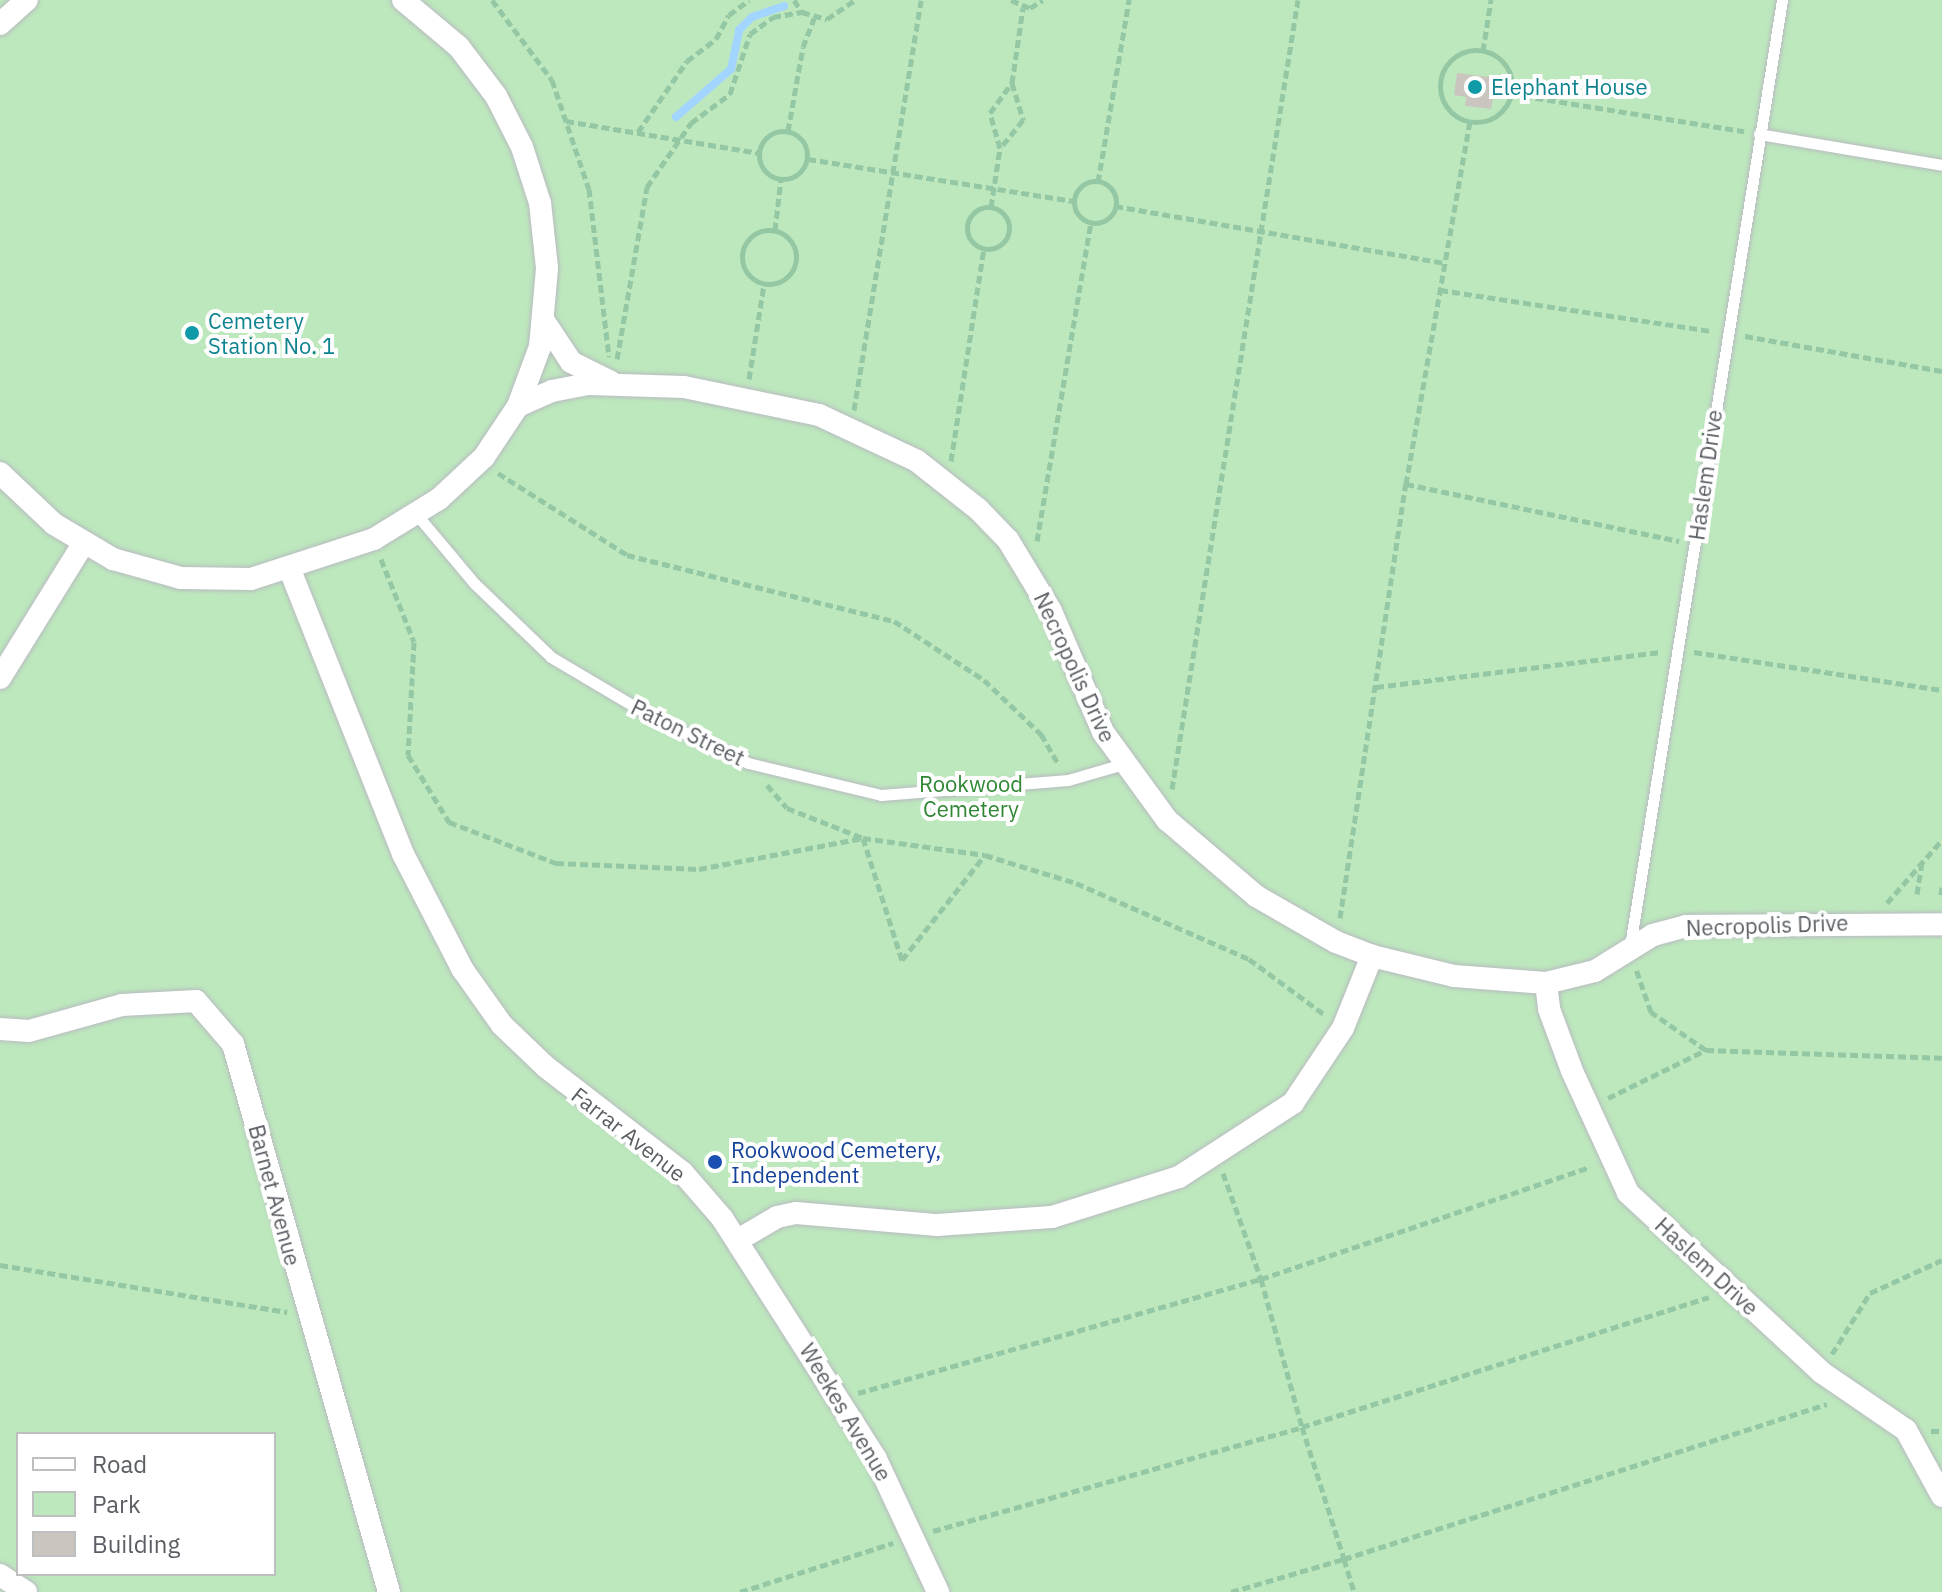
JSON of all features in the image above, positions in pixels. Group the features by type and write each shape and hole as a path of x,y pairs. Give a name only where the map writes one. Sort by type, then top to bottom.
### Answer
{"street":[{"path":"0,24 27,0"},
{"path":"0,473 26,501 83,544 149,572 181,578 251,579 290,570 374,539 417,515 484,457 518,406 534,368 544,321 545,236 522,147 496,96 459,47 403,0"},
{"name":"Necropolis Drive","path":"544,321 571,362 612,383"},
{"name":"Necropolis Drive","path":"518,406 552,391 612,383 746,396 851,428 947,482 1008,540 1031,576 1123,764 1167,820 1256,896 1336,942 1372,956 1454,976 1546,983 1595,971 1653,935 1686,926 1883,922 1942,924"},
{"path":"0,678 83,544"},
{"name":"Farrar Avenue","path":"290,570 378,796 431,915 463,970 502,1025 586,1101 683,1173 738,1240"},
{"path":"738,1240 777,1217 796,1213 937,1225 1052,1217 1179,1177 1293,1103 1343,1028 1372,956"},
{"name":"Haslem Drive","path":"1546,983 1557,1034 1628,1193 1821,1372 1906,1430 1942,1496"},
{"name":"Barnet Avenue","path":"0,1029 29,1031 122,1005 196,1001 233,1044 389,1592"},
{"name":"Weekes Avenue","path":"738,1240 839,1398 916,1536 938,1592"},
{"path":"0,1575 26,1592"}],"lane":[{"name":"Haslem Drive","path":"1630,951 1726,333 1782,0"},
{"path":"1759,134 1942,165"},
{"name":"Paton Street","path":"417,515 475,584 551,657 652,717 748,763 881,795 1068,780 1123,764"}],"path":[{"path":"492,0 552,80 589,189 612,383"},
{"path":"637,132 687,61 716,39 729,15 749,0"},
{"path":"794,0 802,12 814,18 840,15 855,0"},
{"path":"851,428 921,0"},
{"path":"1011,0 1023,8"},
{"path":"1023,8 1043,0"},
{"path":"1098,182 1129,0"},
{"path":"1167,820 1298,0"},
{"path":"1483,51 1491,0"},
{"path":"1000,148 1023,120 1012,83 1023,8"},
{"path":"612,383 647,187 691,123 730,94 750,34 773,17 802,12"},
{"path":"788,131 803,47 814,18"},
{"path":"1483,51 1508,69 1512,94 1493,117 1470,121 1443,102 1441,80 1451,60 1483,51"},
{"path":"991,207 1000,148 990,113 1012,83"},
{"path":"1512,94 1759,134"},
{"path":"566,121 759,153"},
{"path":"1336,942 1406,484 1470,121"},
{"path":"788,131 805,145 808,159 801,172 781,179 762,167 759,153 773,133 788,131"},
{"path":"808,159 1074,201"},
{"path":"775,230 781,179"},
{"path":"1098,182 1111,190 1115,206 1107,219 1091,223 1077,213 1074,201 1081,186 1098,182"},
{"path":"1115,206 1444,263"},
{"path":"991,207 1001,212 1009,228 1001,244 984,248 969,237 967,225 973,213 991,207"},
{"path":"1031,576 1091,223"},
{"path":"775,230 795,247 795,266 783,280 764,284 744,269 741,251 750,236 775,230"},
{"path":"947,482 984,248"},
{"path":"746,396 764,284"},
{"path":"1440,290 1726,333 1942,371"},
{"path":"484,457 499,474 627,555 894,621 984,680 1041,734 1068,780"},
{"path":"1406,484 1695,544"},
{"path":"374,539 414,642 408,755 449,822 556,863 699,869 863,838"},
{"path":"748,763 787,808 863,838 985,855 1076,883 1249,959 1343,1028"},
{"path":"863,838 902,960 985,855"},
{"path":"1883,922 1885,906 1942,840"},
{"path":"1917,894 1922,864"},
{"path":"1941,895 1942,887"},
{"path":"1630,951 1651,1012 1706,1050"},
{"path":"1589,1107 1706,1050 1942,1058"},
{"path":"1216,1153 1261,1279 1302,1427 1354,1592"},
{"path":"839,1398 1261,1279 1613,1159"},
{"path":"1821,1372 1870,1293 1942,1260"},
{"path":"0,1265 309,1316"},
{"path":"740,1592 916,1536 1302,1427 1732,1289"},
{"path":"1231,1592 1344,1559 1855,1395"}],"green space":[{"name":"Rookwood Cemetery","path":"0,0 1942,0 1942,1592 0,1592"}],"building":[{"name":"Elephant House","path":"1457,73 1497,78 1491,109 1465,106 1466,97 1454,95"}],"waterway":[{"path":"676,117 731,69 739,30 752,17 784,6"}],"place":[{"name":"Elephant House","path":"1475,87"},
{"name":"Cemetery Station No. 1","path":"192,333"},
{"name":"Rookwood Cemetery, Independent","path":"715,1162"}]}
